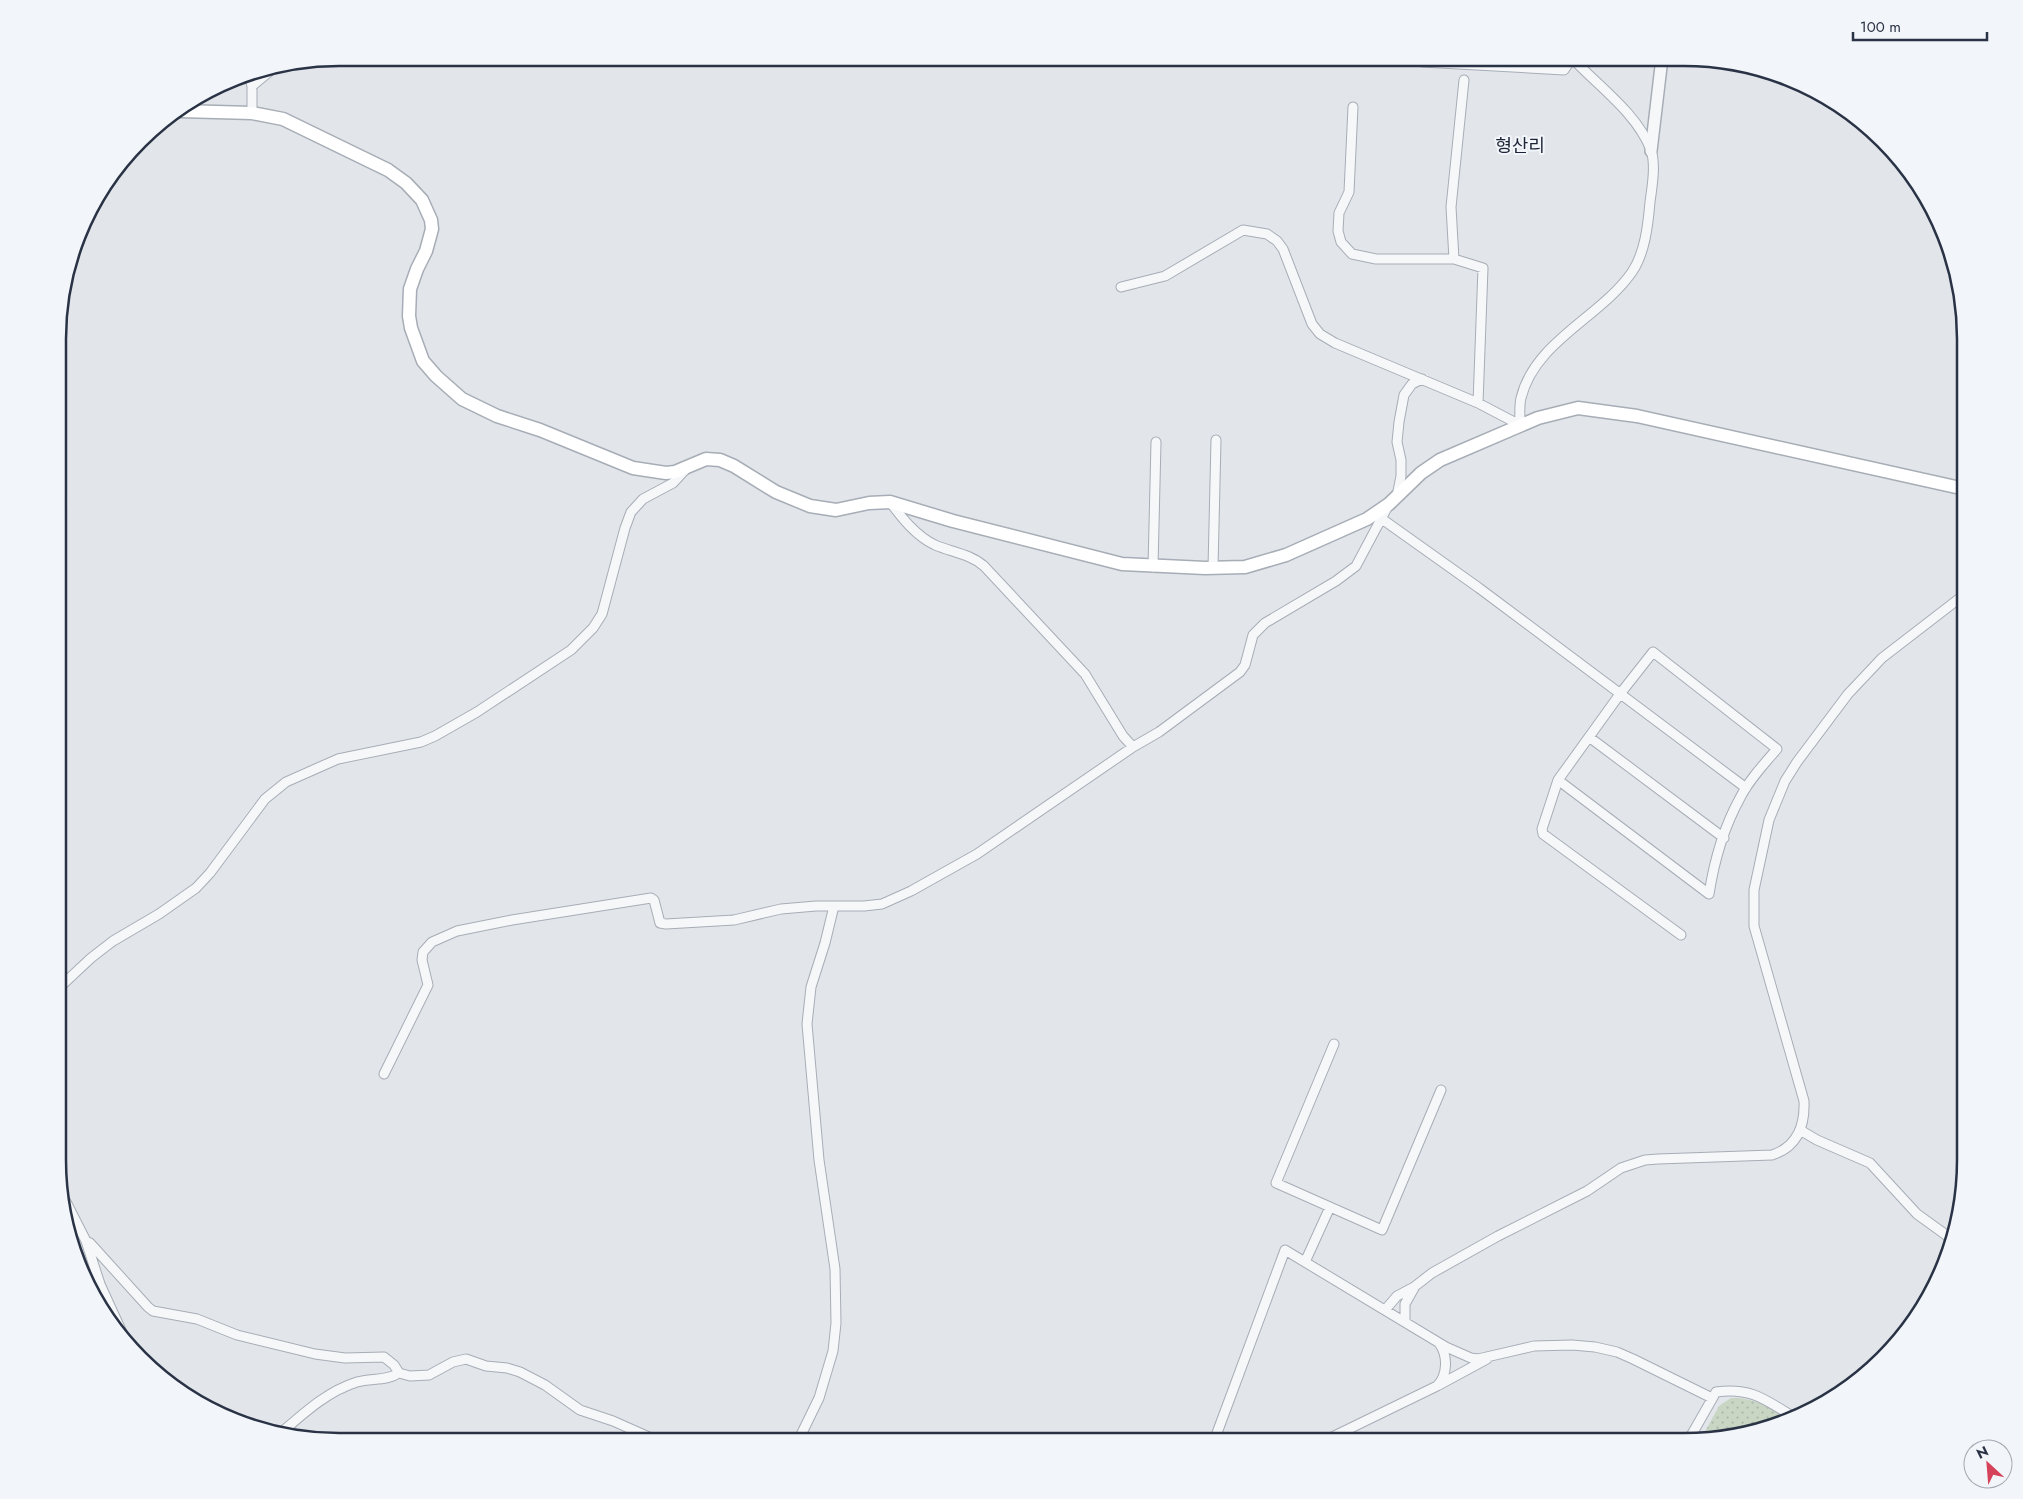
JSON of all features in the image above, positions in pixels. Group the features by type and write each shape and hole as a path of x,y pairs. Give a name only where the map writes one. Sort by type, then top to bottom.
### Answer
{"main road":[{"path":"189,111 252,113 283,119 388,170 400,177 422,200 431,220 432,229 426,251 410,289 409,316 411,328 423,361 436,376 462,398 497,416 540,430 581,449 633,468 666,473 706,459 720,460 734,466 776,492 810,506 827,510 844,509 869,503 890,502 953,521 1122,564 1153,567 1245,567 1274,560 1367,519 1393,500 1431,465 1520,425 1569,409 1585,408 1612,412 1957,487"}],"street":[{"path":"1493,66 1564,70 1567,66"},
{"path":"1579,66 1621,105 1651,150"},
{"path":"1121,287 1165,276 1243,230 1267,234 1277,241 1283,249 1312,324 1320,334 1478,403 1520,425 1520,399 1535,365 1613,293 1632,271 1643,245 1653,177 1651,150 1661,66"},
{"path":"252,86 261,78"},
{"path":"1454,260 1451,207 1464,80"},
{"path":"251,81 252,113"},
{"path":"1354,107 1349,192 1339,213 1338,231 1340,242 1352,254 1376,259 1454,260 1483,268 1478,403"},
{"path":"384,1074 428,985 422,960 423,952 432,942 457,931 512,920 651,898 654,900 660,923 666,924 734,920 781,909 882,904 931,881 977,854 1159,732 1240,672 1245,665 1253,636 1265,623 1348,573 1356,566 1393,500 1401,476 1401,460 1397,442 1404,395 1412,384 1422,379"},
{"path":"1214,568 1216,440"},
{"path":"1153,567 1156,442"},
{"path":"66,981 113,941 175,904 196,888 210,874 265,799 286,782 338,759 421,742 435,736 477,712 571,650 593,628 602,614 631,512 643,499 673,483 687,467"},
{"path":"890,502 900,515 927,541 969,556 984,566 1038,626 1077,665 1124,736 1134,747"},
{"path":"1382,519 1479,588 1746,788"},
{"path":"1385,1310 1398,1296 1445,1265 1587,1191 1621,1168 1645,1160 1772,1155 1787,1148 1794,1141 1800,1130 1804,1111 1802,1094 1754,926 1754,890 1769,820 1785,781 1796,762 1848,694 1882,658 1957,600"},
{"path":"1558,780 1709,894 1716,864 1734,811 1746,788 1777,749 1653,652 1558,780 1542,829 1543,834 1681,935"},
{"path":"1589,737 1724,838"},
{"path":"802,1433 819,1398 833,1351 836,1323 835,1270 818,1151 807,1024 811,987 834,906"},
{"path":"1334,1044 1276,1183 1382,1230 1441,1090"},
{"path":"1800,1130 1870,1163 1917,1214 1946,1235"},
{"path":"1305,1262 1330,1207"},
{"path":"72,1214 86,1241 100,1284 113,1312"},
{"path":"86,1241 90,1243 153,1311 197,1319 236,1335 314,1354 345,1358 384,1357 390,1360 399,1373"},
{"path":"1217,1433 1285,1250 1439,1342 1471,1358 1492,1356 1534,1346 1572,1345 1595,1347 1617,1352 1712,1398"},
{"path":"1405,1322 1405,1304 1414,1287"},
{"path":"1437,1386 1443,1381 1445,1373 1444,1354 1439,1342"},
{"path":"1340,1433 1452,1380 1492,1356"},
{"path":"288,1427 314,1405 357,1382 389,1377 399,1373 410,1376 429,1375 453,1362 466,1359 486,1366 507,1368 520,1372 545,1385 580,1410 613,1421 640,1433"},
{"path":"1693,1432 1716,1392 1730,1390 1746,1391 1786,1413"}],"green space":[{"path":"1731,1398 1747,1399 1780,1415 1737,1427 1705,1432 1719,1406"}],"district":[{"name":"형산리","path":"1520,146"}]}
